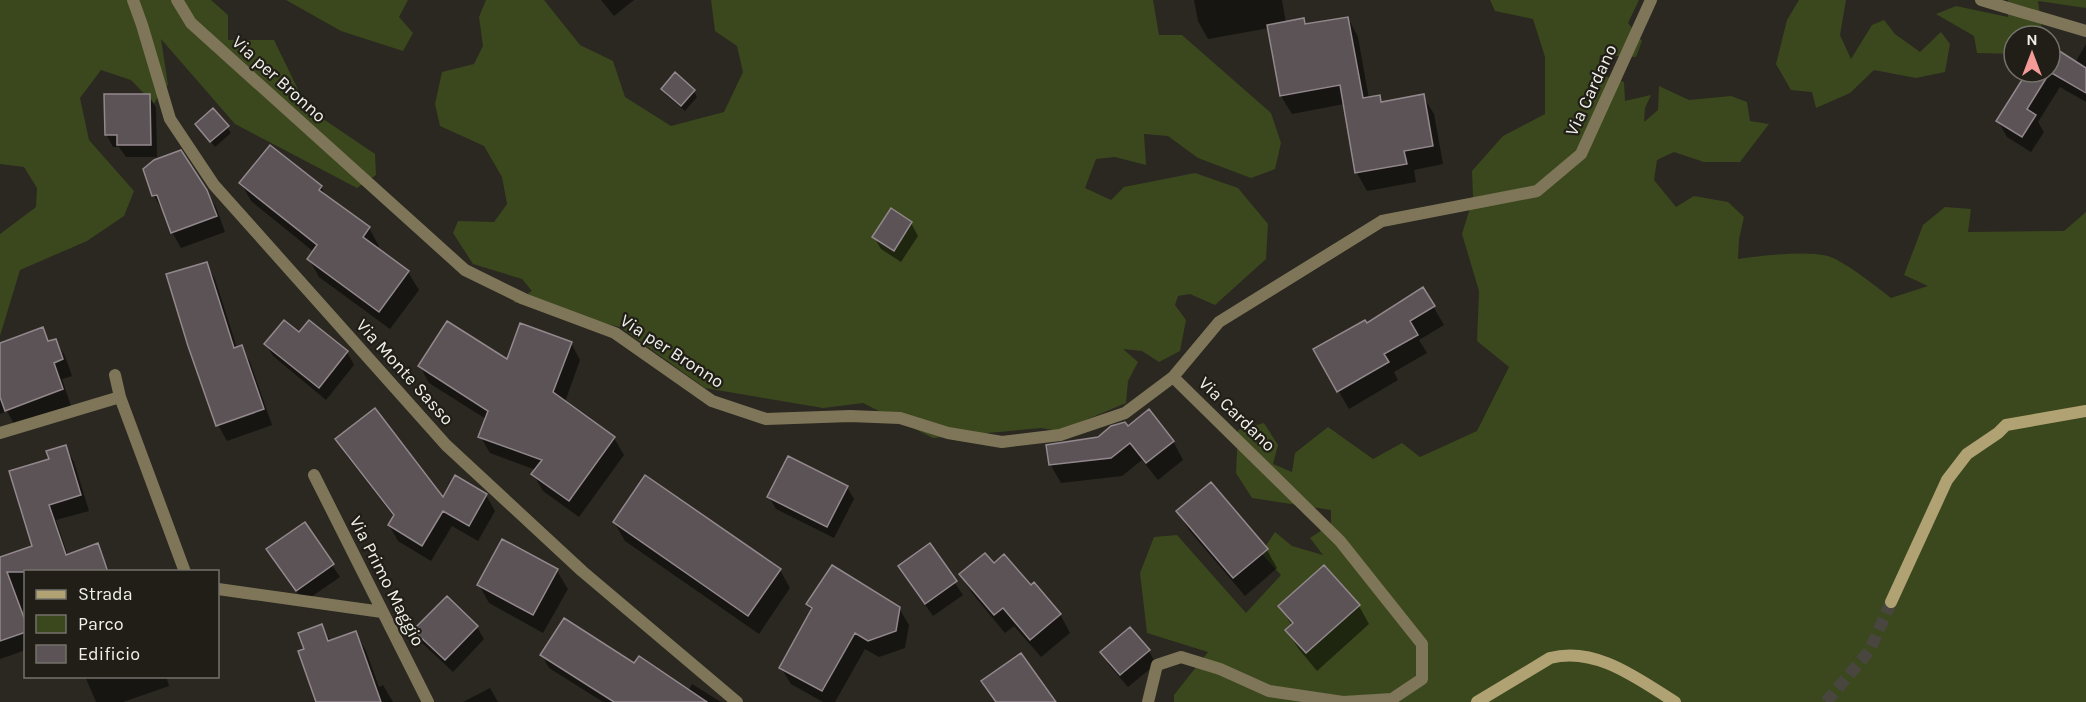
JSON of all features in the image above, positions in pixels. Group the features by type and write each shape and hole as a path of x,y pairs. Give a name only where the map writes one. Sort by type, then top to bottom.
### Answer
{"main road":[{"path":"1891,602 1947,480 1967,454 1998,434 2006,425 2086,411"},
{"path":"1477,702 1550,658 1563,654 1580,655 1616,666 1675,702"}],"street":[{"name":"Via Monte Sasso","path":"133,0 170,119 214,185 446,445 582,571 737,702"},
{"name":"Via per Bronno","path":"177,0 191,23 465,270 524,299 615,333 712,401 765,419 850,416 900,418 948,433 1002,442 1060,435 1125,413 1173,377"},
{"name":"Via Cardano","path":"1148,702 1157,665 1181,657 1220,669 1269,691 1342,702 1392,699 1422,678 1422,644 1340,541 1173,377 1219,322 1382,221 1537,191 1581,154 1651,0"},
{"path":"1981,0 2086,31"},
{"path":"115,375 120,397 184,570"},
{"path":"0,433 120,397"},
{"name":"Via Primo Maggio","path":"314,476 428,702"},
{"path":"219,589 382,612"}],"green space":[{"path":"0,0 211,0 228,15 228,40 274,40 307,108 375,154 376,175 357,188 235,124 161,39 168,85 161,91 154,104 131,80 101,70 80,98 89,140 134,191 124,216 87,241 20,270 0,336 0,234 36,207 37,188 24,167 0,164"},
{"path":"286,0 408,0 399,17 413,33 403,51 341,31"},
{"path":"486,0 544,0 580,45 613,61 625,97 671,126 724,112 743,72 737,46 715,31 711,0 1153,0 1159,35 1182,35 1271,113 1281,143 1275,169 1251,178 1198,158 1168,136 1144,134 1146,165 1115,157 1096,159 1085,188 1111,200 1124,187 1195,173 1238,188 1268,224 1266,259 1215,305 1190,294 1178,296 1175,305 1186,320 1180,351 1159,362 1142,351 1123,349 1138,362 1128,381 1126,403 1059,431 1041,428 933,438 863,403 823,408 705,388 620,327 513,302 532,291 522,279 473,264 453,233 458,221 494,222 507,204 502,177 484,146 440,126 435,104 442,72 474,64 483,46 479,17"},
{"path":"1490,0 1639,0 1628,23 1642,41 1636,57 1600,55 1598,74 1624,82 1625,101 1651,95 1645,108 1644,122 1658,110 1659,86 1689,100 1731,96 1747,102 1750,121 1769,124 1740,162 1704,162 1674,152 1657,160 1654,180 1676,207 1694,196 1728,202 1744,217 1739,239 1738,259 1795,254 1828,256 1869,281 1891,298 1928,286 1904,275 1923,225 1945,207 1971,209 1968,232 2064,231 2086,212 2086,702 1174,702 1174,695 1208,652 1147,633 1140,573 1154,537 1177,535 1246,613 1281,575 1261,553 1275,532 1292,546 1323,555 1310,538 1331,524 1331,510 1252,498 1236,473 1238,430 1264,423 1278,445 1273,464 1292,472 1295,453 1328,427 1373,459 1402,443 1420,457 1477,431 1509,367 1477,341 1479,291 1462,234 1473,198 1472,171 1503,136 1545,114 1545,57 1533,19 1495,11"},
{"path":"1799,0 1846,0 1840,35 1851,59 1872,25 1884,20 1895,34 1920,52 1941,32 1950,44 1945,72 1916,78 1874,70 1850,93 1816,108 1812,92 1791,90 1776,64 1787,20"},
{"path":"2008,0 2086,0 2086,8 2038,1 2041,24 2002,24 2002,54 1977,53 1974,36 1936,14 1956,6 2008,17"}],"building":[{"path":"1348,17 1363,98 1380,95 1381,102 1424,94 1433,146 1404,151 1407,164 1355,173 1340,85 1280,96 1267,25 1304,18 1305,24"},
{"path":"2062,53 2086,68 2086,93 2062,79"},
{"path":"675,72 695,90 681,106 661,89"},
{"path":"2019,84 2043,84 2027,109 2036,115 2022,137 1996,121"},
{"path":"104,94 150,94 151,145 117,145 117,135 105,135"},
{"path":"213,108 229,126 210,142 195,124"},
{"path":"270,145 322,186 319,190 370,227 363,237 409,271 379,312 307,259 317,245 239,183"},
{"path":"181,150 207,190 217,216 171,233 157,195 152,196 143,169 154,160"},
{"path":"891,208 912,222 894,251 872,237"},
{"path":"207,262 234,348 242,345 264,409 216,426 166,274"},
{"path":"1423,287 1435,306 1410,321 1418,335 1384,354 1389,362 1337,392 1313,349 1365,320 1367,323"},
{"path":"284,320 299,332 309,320 348,351 319,388 264,344"},
{"path":"447,321 507,359 520,323 572,342 553,392 615,437 569,501 531,474 542,460 478,437 488,411 418,366"},
{"path":"43,327 48,341 56,339 63,359 54,363 63,389 5,411 0,397 0,343"},
{"path":"375,408 443,497 455,475 487,494 469,526 443,511 422,546 388,525 394,515 335,439"},
{"path":"1149,409 1174,441 1146,463 1130,443 1111,458 1049,465 1046,445 1098,437 1111,426 1125,422 1128,426"},
{"path":"66,445 81,495 49,505 66,555 98,543 107,570 7,572 24,618 24,633 0,641 0,557 32,546 9,471 49,459 46,451"},
{"path":"788,456 848,486 827,527 767,497"},
{"path":"645,475 781,569 748,616 613,522"},
{"path":"1211,482 1268,549 1233,578 1176,511"},
{"path":"305,522 334,564 296,591 266,549"},
{"path":"502,539 558,569 533,615 477,585"},
{"path":"930,543 957,581 925,604 898,566"},
{"path":"985,553 994,563 1004,554 1031,585 1034,582 1061,614 1030,640 1003,608 994,615 959,574"},
{"path":"832,565 900,607 896,631 868,641 855,633 822,691 779,668 812,608 806,604"},
{"path":"1324,565 1360,605 1306,653 1285,630 1293,623 1278,606"},
{"path":"447,596 478,626 445,660 413,630"},
{"path":"564,618 634,663 639,656 707,702 614,702 540,655"},
{"path":"322,624 328,641 356,631 381,702 316,702 298,651 304,649 298,633"},
{"path":"1130,627 1150,650 1120,675 1100,652"},
{"path":"1021,653 1056,702 996,702 981,681"}],"tunnel":[{"path":"1826,702 1870,650 1891,602"}]}
